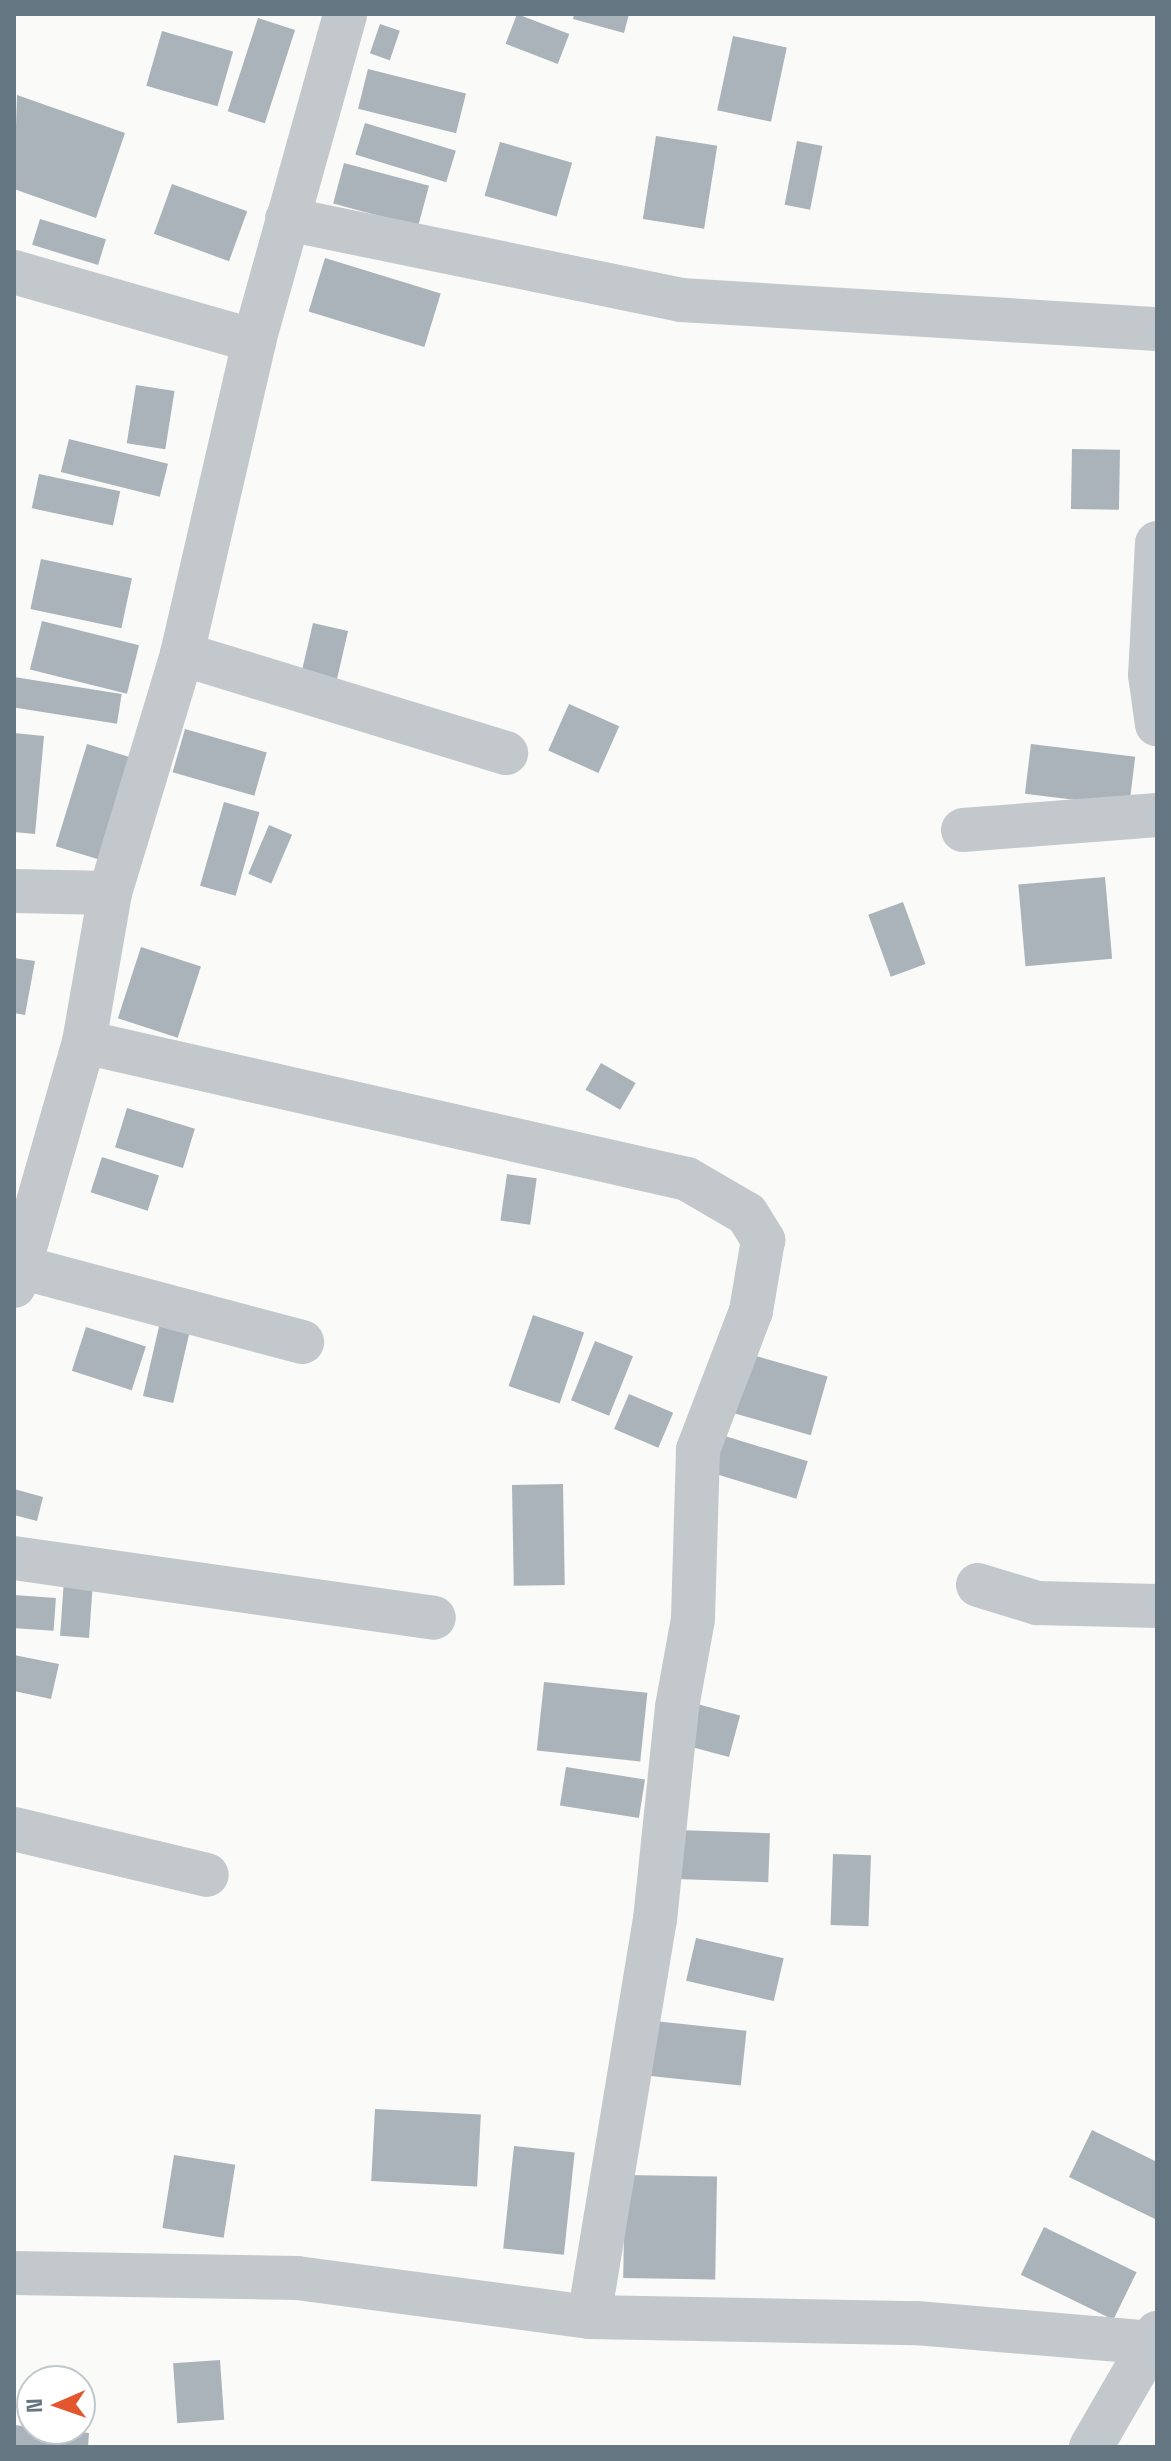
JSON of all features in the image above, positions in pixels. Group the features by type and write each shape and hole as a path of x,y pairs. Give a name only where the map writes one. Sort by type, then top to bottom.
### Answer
{"street":[{"path":"302,1342 17,1277 84,1042 110,893 182,654 254,341 345,14"},
{"path":"287,219 681,300 1157,329"},
{"path":"14,272 254,341"},
{"path":"1157,543 1150,675 1157,725"},
{"path":"182,654 506,753"},
{"path":"963,830 1157,815"},
{"path":"14,891 110,893"},
{"path":"84,1042 687,1179 747,1214 763,1240 751,1311 698,1450 693,1619 677,1707 655,1919 589,2317"},
{"path":"14,1558 434,1618"},
{"path":"978,1585 1037,1603 1157,1606"},
{"path":"14,1829 207,1875"},
{"path":"14,2273 297,2278 589,2317 916,2323 1155,2338 1091,2447"}],"building":[{"path":"517,14 569,34 558,64 506,44"},
{"path":"574,14 629,14 624,33 573,19"},
{"path":"258,18 295,30 265,123 228,111"},
{"path":"380,24 400,31 390,60 370,53"},
{"path":"162,31 233,51 217,106 146,86"},
{"path":"733,36 787,47 771,122 717,110"},
{"path":"368,69 466,93 456,133 358,109"},
{"path":"17,95 125,133 96,218 14,189"},
{"path":"365,123 456,151 446,182 355,155"},
{"path":"656,136 717,146 704,229 643,219"},
{"path":"797,141 823,146 810,210 785,205"},
{"path":"500,142 572,163 557,217 485,196"},
{"path":"344,163 429,186 418,226 333,204"},
{"path":"172,184 247,211 229,261 154,234"},
{"path":"40,219 106,239 98,265 32,245"},
{"path":"325,258 441,293 424,347 309,312"},
{"path":"136,385 175,391 165,449 127,443"},
{"path":"69,439 168,464 160,497 61,472"},
{"path":"1072,449 1120,450 1119,510 1071,509"},
{"path":"39,474 120,491 113,525 32,508"},
{"path":"41,559 132,578 121,628 30,609"},
{"path":"42,621 139,645 127,694 30,670"},
{"path":"313,623 348,631 336,684 301,676"},
{"path":"14,677 122,694 117,724 14,707"},
{"path":"569,704 619,726 599,773 548,751"},
{"path":"185,729 267,752 254,796 173,772"},
{"path":"14,733 44,736 35,834 14,832"},
{"path":"87,744 132,758 101,860 56,846"},
{"path":"1031,744 1135,757 1129,806 1025,794"},
{"path":"224,802 260,812 236,896 200,886"},
{"path":"269,825 292,835 271,884 248,874"},
{"path":"1105,877 1112,959 1025,966 1018,885"},
{"path":"903,902 926,964 891,977 868,915"},
{"path":"141,947 201,966 178,1038 118,1018"},
{"path":"14,958 35,961 25,1015 14,1013"},
{"path":"601,1063 636,1083 620,1110 586,1090"},
{"path":"127,1108 195,1129 183,1168 115,1147"},
{"path":"102,1157 159,1176 148,1211 91,1192"},
{"path":"507,1174 537,1178 530,1225 500,1221"},
{"path":"533,1315 584,1333 560,1403 509,1386"},
{"path":"161,1318 191,1325 173,1403 143,1396"},
{"path":"86,1327 146,1346 132,1390 72,1371"},
{"path":"595,1341 633,1356 609,1416 571,1400"},
{"path":"742,1352 828,1377 811,1435 725,1411"},
{"path":"629,1394 673,1413 658,1448 614,1429"},
{"path":"715,1433 808,1461 796,1499 704,1470"},
{"path":"563,1484 565,1585 514,1586 512,1485"},
{"path":"14,1489 43,1497 37,1521 14,1515"},
{"path":"64,1580 93,1582 89,1638 60,1636"},
{"path":"14,1595 56,1598 54,1631 14,1628"},
{"path":"14,1655 59,1664 51,1699 14,1691"},
{"path":"544,1682 647,1693 640,1761 537,1751"},
{"path":"686,1701 740,1715 729,1757 675,1743"},
{"path":"566,1767 645,1780 639,1818 560,1806"},
{"path":"678,1830 770,1833 768,1882 676,1879"},
{"path":"833,1854 871,1855 868,1926 831,1925"},
{"path":"696,1938 784,1958 774,2001 686,1981"},
{"path":"654,2021 746,2031 741,2085 648,2076"},
{"path":"375,2109 481,2115 477,2186 371,2181"},
{"path":"1092,2130 1157,2162 1157,2220 1069,2177"},
{"path":"514,2146 575,2152 564,2255 503,2248"},
{"path":"174,2155 235,2165 224,2238 162,2228"},
{"path":"625,2175 717,2177 715,2280 623,2278"},
{"path":"1044,2227 1137,2272 1113,2320 1021,2275"},
{"path":"220,2360 224,2420 177,2423 173,2363"},
{"path":"14,2425 16,2445 88,2445 88,2447 14,2447"}]}
